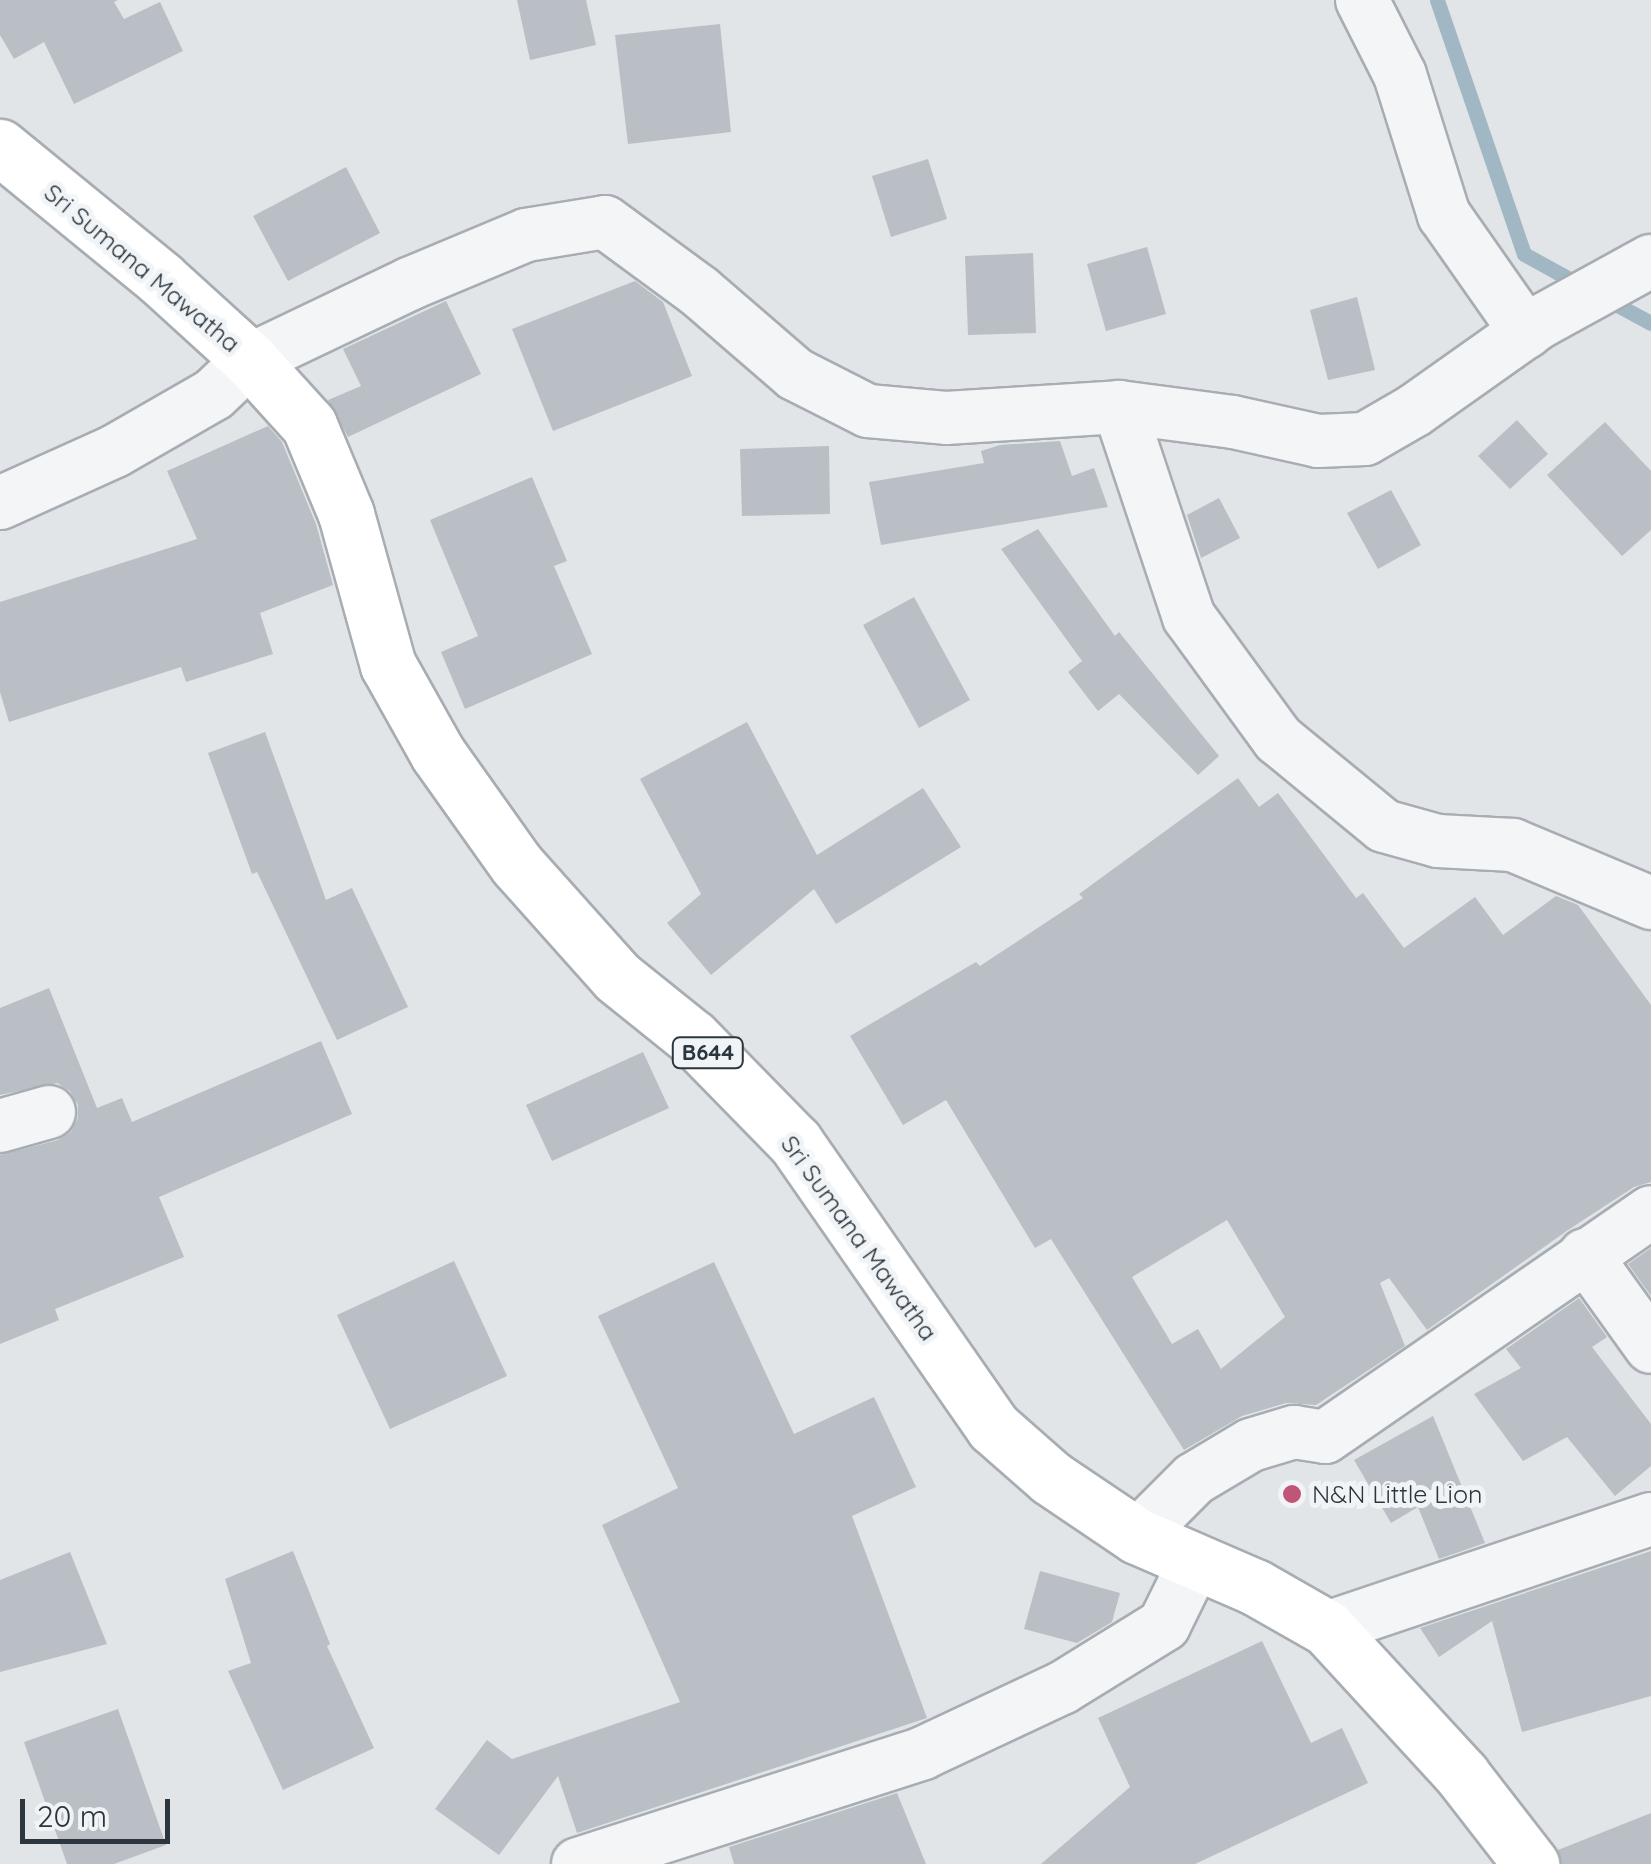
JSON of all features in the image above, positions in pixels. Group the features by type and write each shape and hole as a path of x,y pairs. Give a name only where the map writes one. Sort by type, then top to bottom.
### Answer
{"main road":[{"name":"Sri Sumana Mawatha","path":"0,147 160,278 250,360 309,425 346,514 388,666 438,754 517,866 617,977 694,1038 795,1142 994,1426 1051,1478 1136,1536 1255,1587 1326,1628 1462,1775 1530,1864"}],"street":[{"path":"1362,0 1400,75 1444,215 1532,327"},
{"path":"0,503 115,451 214,394 250,360 409,284 526,235 606,222 699,291 795,374 868,412 946,418 1119,407 1233,422 1318,441 1365,439 1532,327 1651,262"},
{"path":"1119,407 1190,617 1278,739 1384,826 1438,841 1514,845 1651,903"},
{"path":"0,1126 50,1112"},
{"path":"1136,1536 1194,1478 1251,1445 1294,1432 1325,1438 1651,1212"},
{"path":"1586,1255 1651,1347"},
{"path":"1326,1628 1651,1519"},
{"path":"578,1864 923,1753 1062,1688 1164,1625 1195,1562"}],"building":[{"path":"0,0 118,0 114,2 124,19 160,2 183,51 74,104 44,42 14,59 0,35"},
{"path":"517,0 586,0 596,45 530,60"},
{"path":"720,24 731,132 628,144 615,35"},
{"path":"928,159 947,219 891,237 872,176"},
{"path":"346,167 380,233 288,281 253,216"},
{"path":"1147,247 1166,314 1106,331 1087,264"},
{"path":"1033,253 1036,333 968,335 965,256"},
{"path":"635,281 663,302 692,376 553,431 512,329"},
{"path":"1357,297 1375,370 1328,380 1310,310"},
{"path":"446,301 481,374 348,437 328,400 361,386 343,349"},
{"path":"1517,420 1548,454 1510,489 1478,456"},
{"path":"1605,422 1651,471 1651,530 1622,556 1547,475"},
{"path":"268,426 282,442 316,524 333,585 260,613 273,654 186,682 181,667 9,722 0,692 0,602 197,539 167,471"},
{"path":"1060,441 1072,476 1094,468 1108,507 881,545 869,482 984,463 981,451 1000,445"},
{"path":"829,446 830,514 742,516 740,449"},
{"path":"532,477 567,561 554,566 592,654 465,709 441,652 478,636 430,520"},
{"path":"1391,490 1421,545 1378,569 1347,513"},
{"path":"1219,498 1240,538 1201,558 1187,515"},
{"path":"1038,529 1115,636 1119,632 1219,756 1198,775 1119,694 1098,711 1068,672 1082,661 1001,549"},
{"path":"914,597 970,700 919,728 863,625"},
{"path":"747,722 817,855 923,788 961,847 836,924 814,889 711,975 667,923 701,894 640,779"},
{"path":"265,732 326,900 352,888 408,1007 337,1040 257,872 252,874 208,753"},
{"path":"1238,778 1259,807 1278,793 1356,898 1363,893 1404,948 1475,897 1503,935 1556,896 1578,905 1651,1005 1651,1182 1634,1187 1568,1230 1427,1330 1389,1278 1380,1283 1405,1346 1316,1405 1286,1403 1242,1416 1184,1450 1051,1239 1035,1248 946,1100 903,1125 850,1036 976,962 980,966 1083,898 1079,894","holes":["1227,1220 1285,1317 1221,1369 1198,1329 1172,1344 1132,1277"]},
{"path":"49,988 97,1108 122,1098 132,1122 321,1041 352,1114 159,1197 184,1257 55,1309 59,1320 0,1344 0,1155 58,1140 71,1132 78,1118 78,1105 70,1091 57,1083 0,1095 0,1008"},
{"path":"643,1052 669,1108 552,1161 526,1105"},
{"path":"1651,1248 1651,1296 1628,1264"},
{"path":"454,1261 507,1376 390,1429 337,1315"},
{"path":"714,1262 794,1434 874,1397 916,1487 852,1516 927,1718 577,1833 558,1776 499,1855 435,1809 487,1740 512,1759 680,1702 602,1525 678,1488 598,1316"},
{"path":"1579,1298 1607,1337 1592,1347 1651,1424 1651,1466 1615,1496 1567,1437 1523,1461 1474,1394 1521,1368 1506,1349"},
{"path":"1433,1416 1485,1543 1439,1559 1418,1507 1391,1523 1354,1460"},
{"path":"293,1551 330,1644 327,1646 374,1748 283,1790 228,1671 251,1663 225,1579"},
{"path":"1651,1551 1651,1696 1522,1732 1492,1621 1439,1657 1420,1628"},
{"path":"70,1552 107,1644 0,1672 0,1580"},
{"path":"1040,1571 1120,1593 1112,1622 1077,1643 1024,1629"},
{"path":"1262,1641 1311,1743 1342,1728 1368,1783 1195,1864 1041,1864 1130,1787 1098,1718"},
{"path":"118,1709 166,1845 114,1864 67,1864 24,1742"},
{"path":"897,1793 926,1864 734,1864 729,1847"},
{"path":"1651,1813 1651,1864 1562,1864 1558,1850"}],"waterway":[{"path":"1437,0 1524,254 1582,286"},
{"path":"1606,299 1651,323"}],"place":[{"name":"N&N Little Lion","path":"1292,1494"}]}
